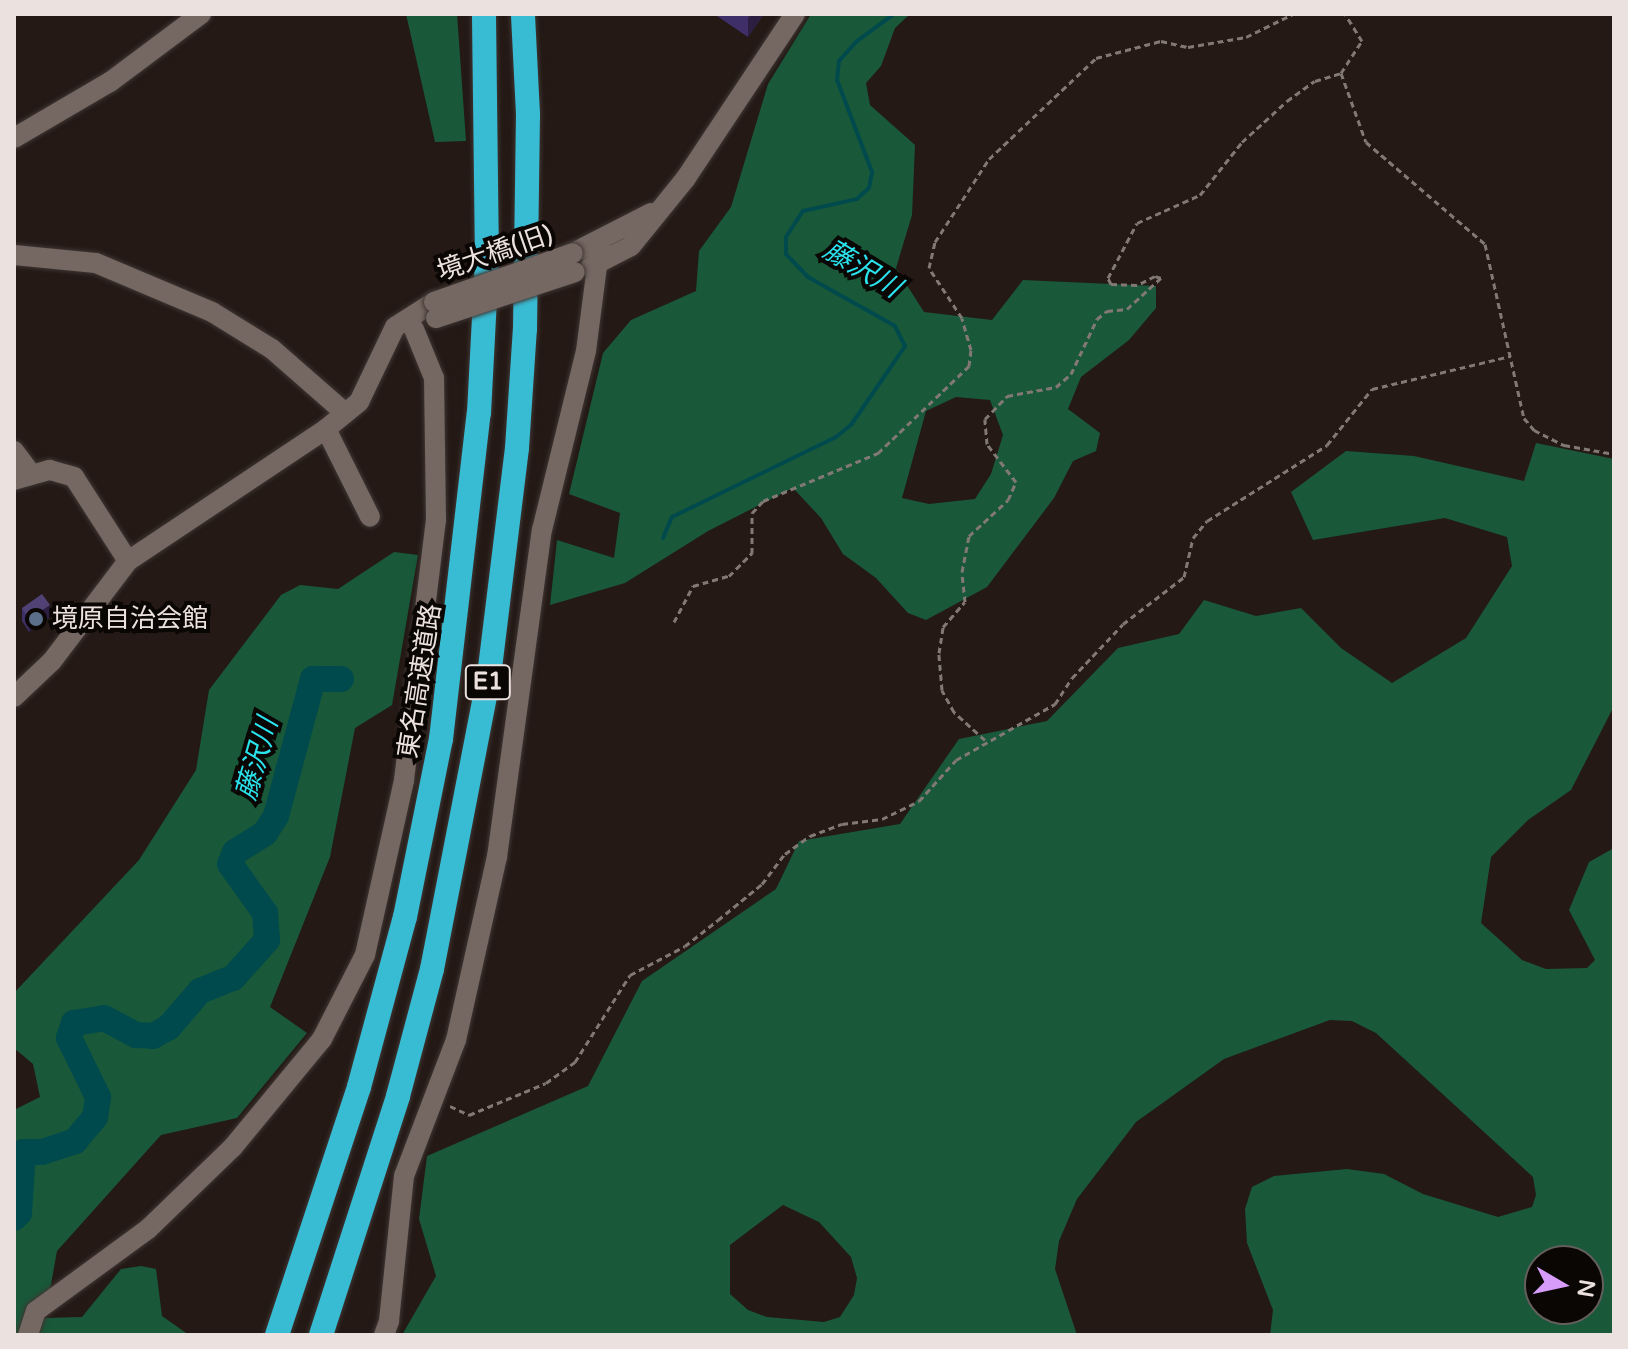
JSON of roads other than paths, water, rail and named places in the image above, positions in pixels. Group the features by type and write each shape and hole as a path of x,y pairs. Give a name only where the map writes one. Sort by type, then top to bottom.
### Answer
{"highway":[{"name":"東名高速道路","path":"281,1325 359,1087 405,917 441,739 462,593 479,413 487,262 484,14"},
{"name":"E1","path":"322,1333 398,1096 432,969 489,676 525,329 528,114 523,14"}],"street":[{"path":"14,138 110,82 201,14"},
{"path":"14,697 52,661 128,561 326,429 359,402 391,342 395,327 410,313 435,310 631,246 686,178 795,14"},
{"path":"384,1335 404,1176 456,1040 497,857 542,530 600,254"},
{"path":"14,255 96,263 212,312 272,349 345,413"},
{"path":"391,342 414,329 435,310"},
{"path":"28,1335 36,1311 148,1229 233,1147 322,1039 365,955 404,780 436,520 434,378 414,329"},
{"path":"326,429 370,517"},
{"path":"14,451 22,476 66,471 74,477 128,561"}],"waterway":[{"name":"藤沢川","path":"663,538 672,517 836,437 851,425 905,346 895,326 808,277 786,254 786,237 803,211 857,199 869,188 872,172 837,80 839,61 857,41 894,14"},
{"name":"藤沢川","path":"14,1218 19,1213 23,1152 42,1152 75,1141 95,1117 98,1097 69,1038 74,1023 104,1018 136,1035 153,1036 169,1027 200,991 233,978 267,940 265,913 230,864 235,852 265,833 276,816 313,679 341,679"}],"place":[{"name":"境原自治会館","path":"36,619"}]}
